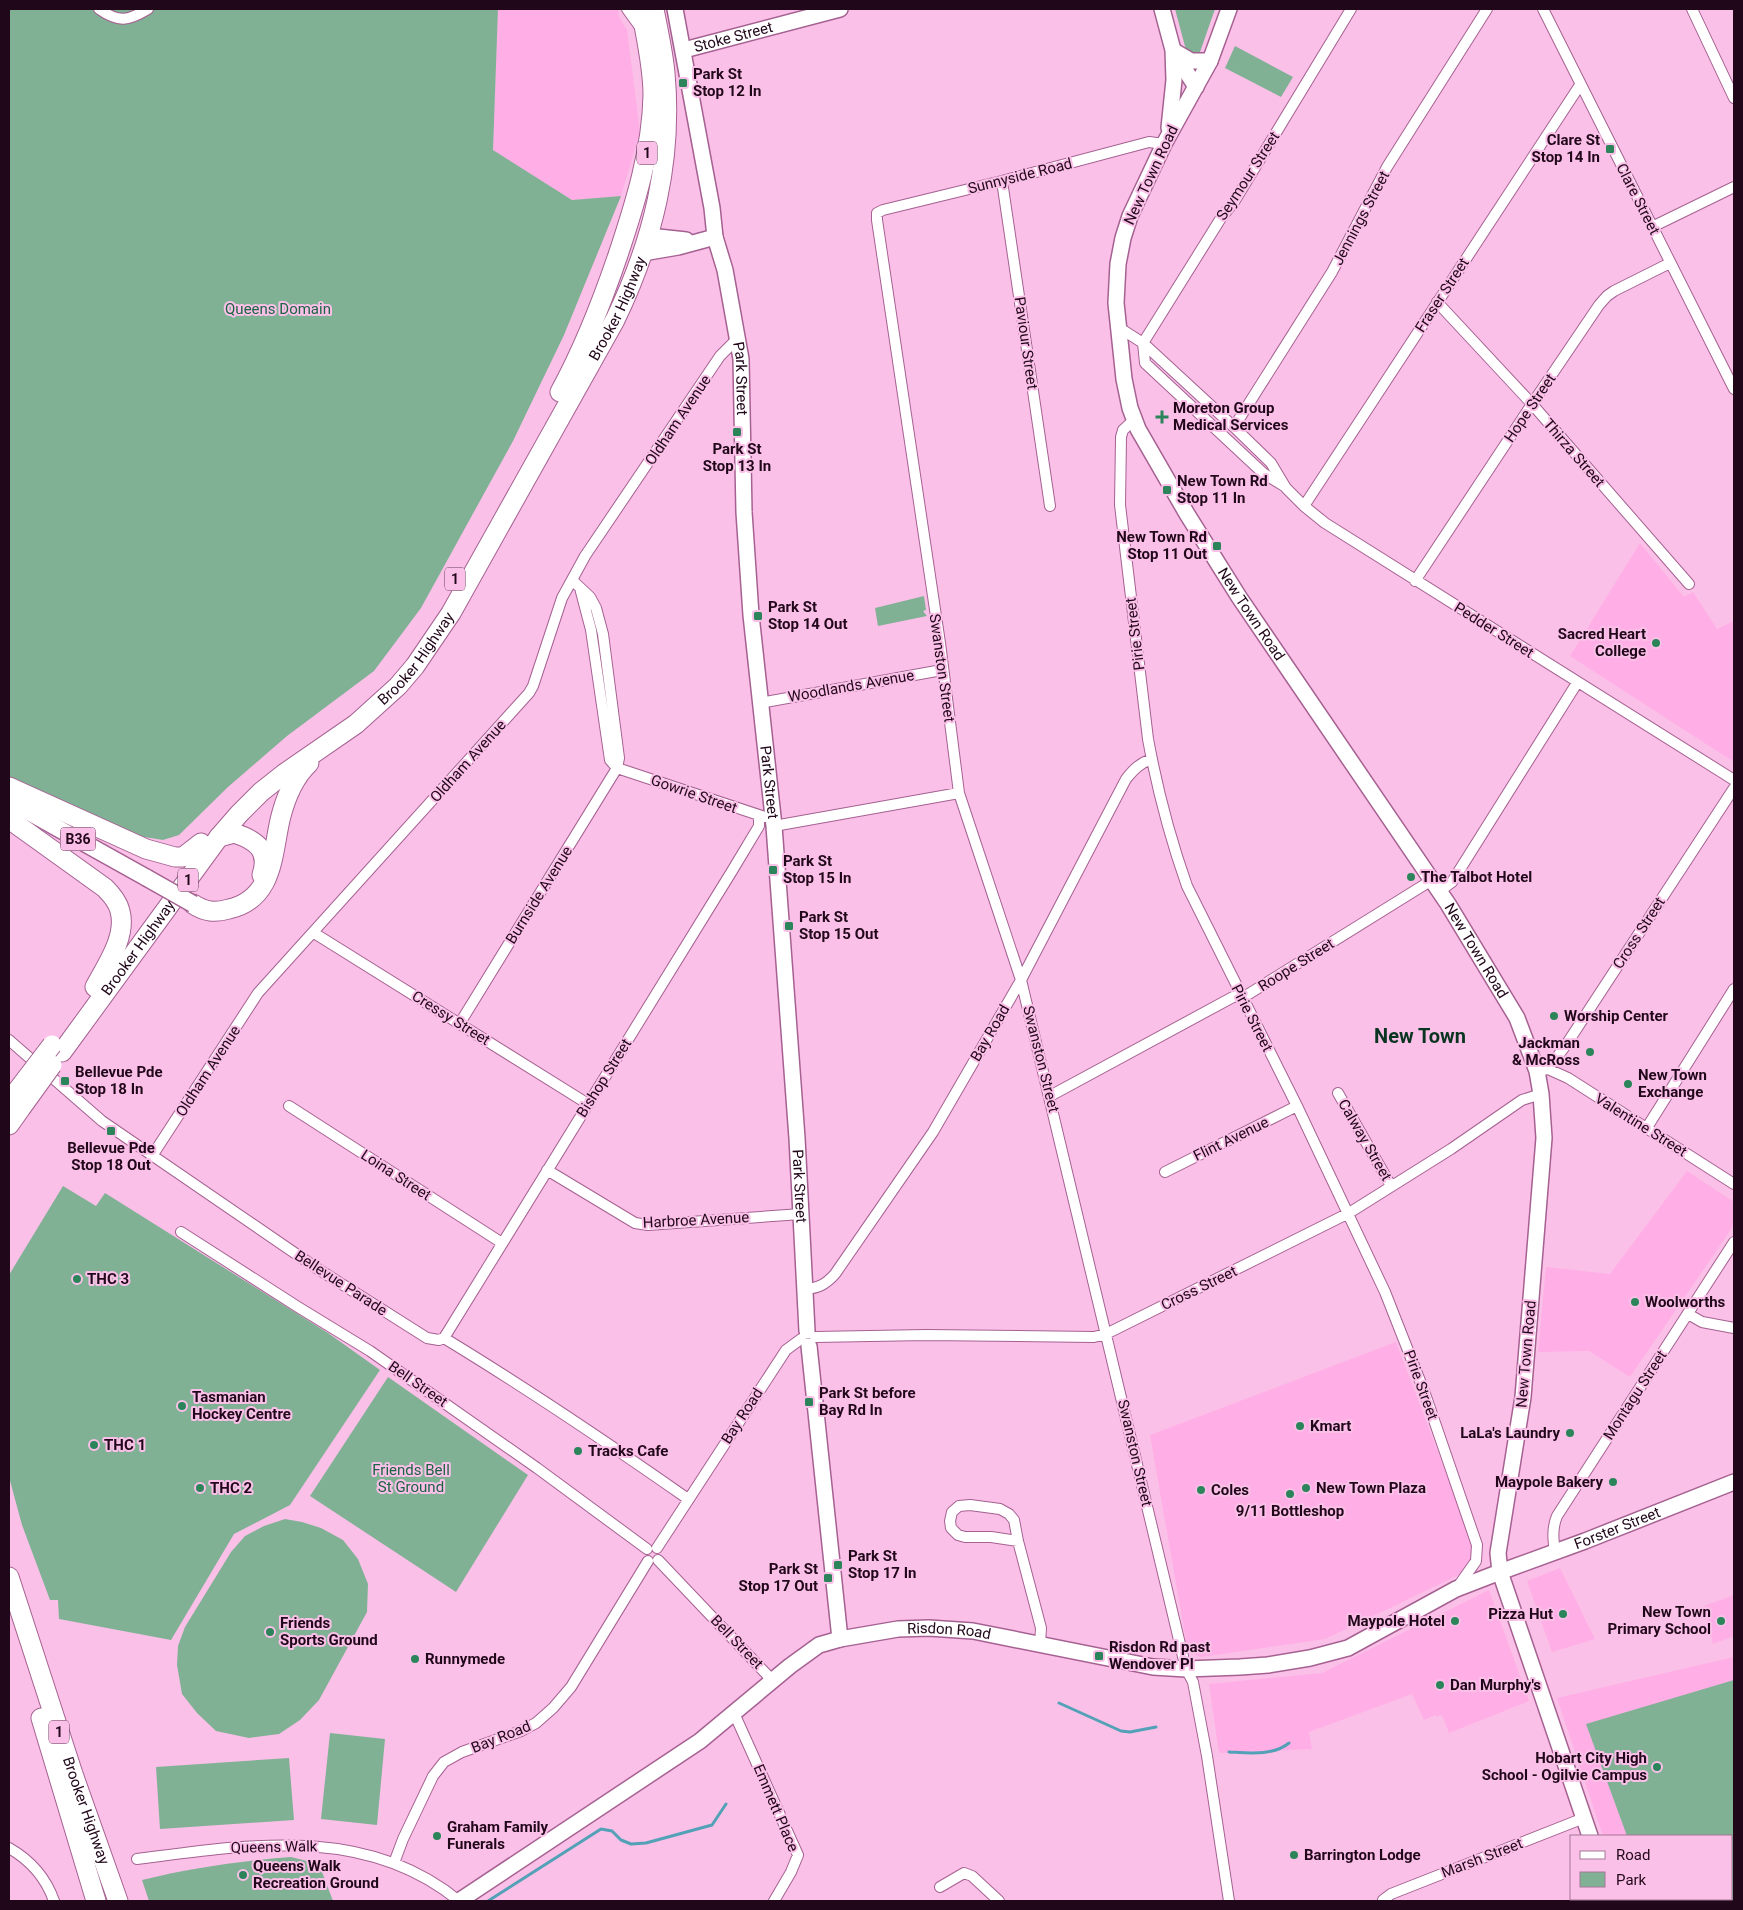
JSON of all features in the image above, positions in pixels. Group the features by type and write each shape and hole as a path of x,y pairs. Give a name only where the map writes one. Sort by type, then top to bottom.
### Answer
{"highway":[{"name":"Brooker Highway","path":"57,1048 95,987 215,823 256,780 340,721 368,698 405,659 439,609 565,383 605,293 632,212 652,124 652,72 641,9"},
{"name":"Brooker Highway","path":"9,1125 13,1103 219,837 239,814 261,792 285,773 341,735 376,707 398,686 435,638 615,320 630,289 646,244 656,210 664,159 666,100 663,56 654,9"},
{"path":"605,293 614,282 632,245 646,244"},
{"path":"193,904 211,912 232,909 251,899 262,888 272,865 280,821 293,783 305,768 337,742 341,735"},
{"path":"9,786 159,853 183,857 200,843"},
{"path":"9,819 93,878 114,898 120,910 119,936 115,950 95,987"},
{"path":"193,904 208,906 230,902 248,893 261,878 265,865 265,856 260,847 244,836 234,833 219,837"},
{"name":"Brooker Highway","path":"9,1577 73,1774 118,1901"},
{"name":"Brooker Highway","path":"9,1618 62,1783 96,1901"}],"main road":[{"name":"B36","path":"9,801 193,904"}],"street":[{"path":"99,9 115,19 126,20 148,9"},
{"path":"627,9 640,26 646,39"},
{"name":"Park Street","path":"675,9 712,208 715,237 725,270 738,338 742,378 744,512 796,1129 808,1338 840,1639"},
{"name":"Stoke Street","path":"684,50 840,9"},
{"path":"1162,9 1173,50 1174,80 1166,139"},
{"name":"New Town Road","path":"1229,9 1210,61 1166,139 1130,216 1123,238 1118,264 1116,303 1124,379 1134,420 1153,457 1234,589 1436,886 1517,1018 1543,1070 1541,1094 1544,1138 1523,1397 1498,1553 1500,1572 1590,1835"},
{"name":"Seymour Street","path":"1143,343 1221,218 1234,202 1351,9"},
{"name":"Jennings Street","path":"1234,427 1332,272 1387,167 1487,9"},
{"name":"Clare Street","path":"1543,9 1580,86 1734,389"},
{"path":"1692,9 1734,98"},
{"path":"1173,50 1191,61 1210,61"},
{"path":"1173,50 1196,87"},
{"name":"Fraser Street","path":"1304,506 1580,86"},
{"name":"Sunnyside Road","path":"877,213 1166,139"},
{"name":"Paviour Street","path":"1002,181 1050,506"},
{"path":"1652,227 1734,187"},
{"path":"656,210 659,229 666,236 673,239"},
{"name":"Swanston Street","path":"877,213 959,793 1021,980 1186,1668 1193,1682 1224,1856 1229,1901"},
{"path":"646,244 678,247 715,237"},
{"path":"646,244 673,239 695,241"},
{"name":"Hope Street","path":"1416,581 1532,404 1607,296 1670,263"},
{"name":"Thirza Street","path":"1437,302 1532,404 1689,584"},
{"name":"Pedder Street","path":"1118,327 1143,343 1234,427 1271,463 1286,488"},
{"name":"Oldham Avenue","path":"152,1156 258,993 529,694 562,598 586,556 720,356 738,338"},
{"name":"Pedder Street","path":"1143,343 1145,363 1263,473 1286,488 1325,523 1734,780"},
{"name":"Pirie Street","path":"1134,420 1124,430 1121,437 1120,506 1152,759 1178,859 1187,886 1297,1106 1386,1292 1424,1391 1478,1545 1476,1561 1456,1589"},
{"path":"572,580 580,588 591,630 610,760 617,768"},
{"name":"Woodlands Avenue","path":"760,703 942,670"},
{"name":"Roope Street","path":"1050,1096 1233,997 1248,995 1436,886 1452,882 1577,683"},
{"name":"Bay Road","path":"806,1289 820,1287 827,1283 835,1274 933,1132 1021,980 1126,779 1142,762 1152,759"},
{"name":"Gowrie Street","path":"617,768 769,820"},
{"name":"Burnside Avenue","path":"460,1023 617,768"},
{"name":"Cross Street","path":"1543,1070 1566,1045 1734,788"},
{"path":"769,820 959,793"},
{"name":"Bishop Street","path":"444,1338 758,826 769,820"},
{"name":"Cressy Street","path":"314,933 588,1104"},
{"path":"1646,1129 1734,989"},
{"name":"Bellevue Parade","path":"9,1040 92,1113 318,1269 427,1338 439,1340 444,1338 570,1418 688,1499"},
{"name":"Valentine Street","path":"1543,1070 1568,1078 1734,1184"},
{"name":"Calway Street","path":"1338,1093 1391,1186"},
{"name":"Cross Street","path":"808,1338 936,1335 1094,1337 1106,1334 1349,1213 1451,1149 1522,1100 1541,1094"},
{"name":"Loina Street","path":"290,1106 502,1243"},
{"name":"Flint Avenue","path":"1165,1172 1297,1106"},
{"name":"Harbroe Avenue","path":"547,1170 635,1223 648,1225 800,1214"},
{"name":"Bell Street","path":"181,1232 383,1360 652,1549"},
{"name":"Montagu Street","path":"1554,1553 1553,1536 1557,1516 1734,1242"},
{"path":"1688,1314 1702,1322 1734,1328"},
{"name":"Bay Road","path":"652,1549 688,1499 786,1350 808,1338"},
{"name":"Forster Street","path":"1500,1572 1554,1553 1734,1482"},
{"path":"1018,1541 958,1535 952,1528 950,1521 952,1512 959,1506 970,1505 1000,1509 1009,1514 1014,1520 1041,1628 1040,1644"},
{"path":"652,1549 645,1554 653,1561"},
{"name":"Bay Road","path":"394,1863 403,1839 434,1776 444,1762 462,1752 521,1731 553,1708 571,1687 653,1561"},
{"name":"Bell Street","path":"653,1561 773,1681"},
{"name":"Risdon Road","path":"459,1901 674,1760 819,1645 840,1639 898,1629 929,1628 973,1631 1153,1666 1186,1668 1268,1665 1310,1658 1348,1648 1456,1589 1500,1572"},
{"name":"Emmett Place","path":"734,1713 798,1855 791,1872 774,1901"},
{"name":"Marsh Street","path":"1382,1900 1390,1894 1584,1818"},
{"name":"Queens Walk","path":"137,1859 229,1847 308,1845 343,1849 394,1863 432,1883 459,1901"},
{"path":"9,1848 36,1870 45,1881 54,1901"},
{"path":"940,1887 964,1873 972,1876 999,1901"}],"shaded area":[{"path":"498,9 618,9 619,17 627,30 640,132 621,196 572,200 493,150"},
{"name":"Sacred Heart College","path":"1640,543 1684,597 1693,592 1717,629 1734,621 1734,762 1570,656"},
{"path":"1687,1171 1734,1202 1734,1225 1630,1377 1589,1351 1538,1352 1546,1267 1610,1274"},
{"name":"New Town Plaza","path":"1396,1342 1472,1542 1471,1559 1463,1573 1325,1639 1201,1657 1188,1652 1150,1435"},
{"path":"1560,1568 1595,1639 1552,1652 1527,1581"},
{"path":"1489,1590 1529,1701 1449,1733 1442,1715 1436,1717 1435,1715 1424,1720 1412,1694 1309,1732 1312,1749 1219,1753 1209,1684 1322,1673"},
{"name":"New Town Primary School","path":"1734,1595 1734,1636 1713,1644 1704,1606"},
{"name":"Hobart City High School - Ogilvie Campus","path":"1734,1657 1734,1901 1625,1901 1733,1900 1733,1835 1603,1835 1557,1698"}],"green space":[{"name":"Queens Domain","path":"9,9 498,9 493,150 572,200 621,196 564,335 513,441 421,608 374,671 287,736 228,787 179,835 163,840 138,836 9,778"},
{"path":"1175,9 1215,9 1200,52 1193,53 1186,50"},
{"path":"1235,46 1293,77 1281,97 1225,68"},
{"path":"924,596 926,610 923,611 927,616 878,626 875,608"},
{"name":"Tasmanian Hockey Centre","path":"63,1186 96,1206 105,1193 328,1333 380,1370 290,1505 234,1534 171,1640 59,1619 58,1600 50,1600 22,1525 9,1477 9,1275"},
{"name":"Friends Bell St Ground","path":"388,1377 528,1475 456,1592 310,1496"},
{"name":"Friends Sports Ground","path":"285,1519 321,1528 343,1540 358,1559 368,1584 367,1612 319,1700 300,1720 279,1734 249,1738 216,1731 197,1713 182,1694 177,1665 178,1646 185,1627 231,1552 245,1536 264,1526"},
{"name":"Hobart City High School - Ogilvie Campus","path":"1734,1680 1734,1901 1650,1901 1733,1900 1733,1835 1627,1835 1586,1724"},
{"path":"330,1733 385,1739 377,1825 321,1819"},
{"path":"289,1758 294,1820 160,1829 156,1767"},
{"name":"Queens Walk Recreation Ground","path":"291,1857 319,1864 333,1901 149,1901 142,1880 216,1866"}],"waterway":[{"path":"1059,1703 1121,1731 1130,1732 1156,1727"},
{"path":"1229,1752 1268,1752 1289,1743"},
{"path":"488,1901 601,1829 612,1831 621,1840 631,1844 646,1843 712,1825 726,1804"}],"place":[{"name":"Park St Stop 12 In","path":"683,83"},
{"name":"Clare St Stop 14 In","path":"1610,149"},
{"name":"Moreton Group Medical Services","path":"1162,417"},
{"name":"Park St Stop 13 In","path":"737,432"},
{"name":"New Town Rd Stop 11 In","path":"1167,490"},
{"name":"New Town Rd Stop 11 Out","path":"1217,546"},
{"name":"Park St Stop 14 Out","path":"758,616"},
{"name":"Sacred Heart College","path":"1656,643"},
{"name":"Park St Stop 15 In","path":"773,870"},
{"name":"The Talbot Hotel","path":"1411,877"},
{"name":"Park St Stop 15 Out","path":"789,926"},
{"name":"Worship Center","path":"1554,1016"},
{"name":"Jackman & McRoss","path":"1590,1052"},
{"name":"Bellevue Pde Stop 18 In","path":"65,1081"},
{"name":"New Town Exchange","path":"1628,1084"},
{"name":"Bellevue Pde Stop 18 Out","path":"111,1131"},
{"name":"THC 3","path":"77,1279"},
{"name":"Woolworths","path":"1635,1302"},
{"name":"Park St before Bay Rd In","path":"809,1402"},
{"name":"Tasmanian Hockey Centre","path":"182,1406"},
{"name":"Kmart","path":"1300,1426"},
{"name":"LaLa's Laundry","path":"1570,1433"},
{"name":"THC 1","path":"94,1445"},
{"name":"Tracks Cafe","path":"578,1451"},
{"name":"Maypole Bakery","path":"1613,1482"},
{"name":"THC 2","path":"200,1488"},
{"name":"New Town Plaza","path":"1306,1488"},
{"name":"Coles","path":"1201,1490"},
{"name":"9/11 Bottleshop","path":"1290,1494"},
{"name":"Park St Stop 17 In","path":"838,1565"},
{"name":"Park St Stop 17 Out","path":"828,1578"},
{"name":"Pizza Hut","path":"1563,1614"},
{"name":"Maypole Hotel","path":"1455,1621"},
{"name":"New Town Primary School","path":"1721,1621"},
{"name":"Friends Sports Ground","path":"270,1632"},
{"name":"Risdon Rd past Wendover Pl","path":"1099,1656"},
{"name":"Runnymede","path":"415,1659"},
{"name":"Dan Murphy's","path":"1440,1685"},
{"name":"Hobart City High School - Ogilvie Campus","path":"1657,1767"},
{"name":"Graham Family Funerals","path":"437,1836"},
{"name":"Barrington Lodge","path":"1294,1855"},
{"name":"Queens Walk Recreation Ground","path":"243,1875"}],"district":[{"name":"New Town","path":"1420,1036"}]}
